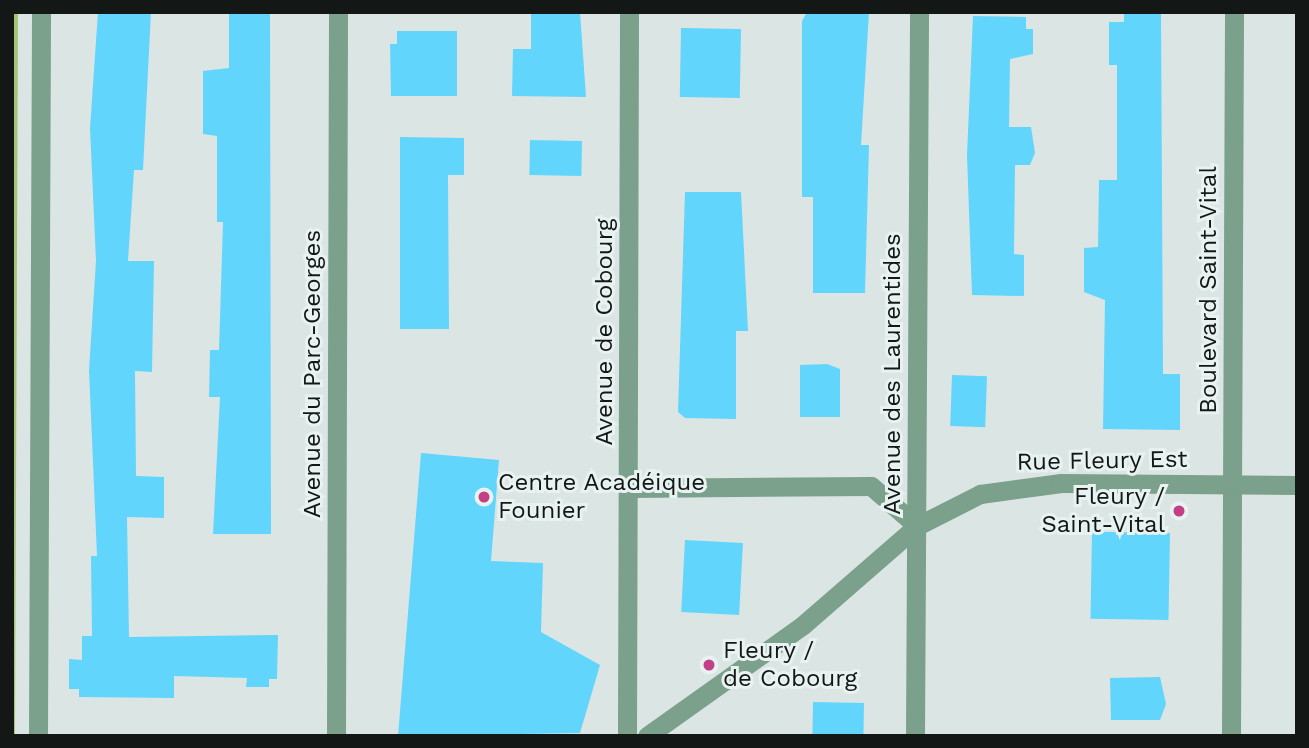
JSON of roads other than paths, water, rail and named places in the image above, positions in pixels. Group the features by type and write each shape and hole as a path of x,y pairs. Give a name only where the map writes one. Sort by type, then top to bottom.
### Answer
{"street":[{"path":"38,736 41,12"},
{"name":"Avenue du Parc-Georges","path":"336,736 338,12"},
{"name":"Avenue de Cobourg","path":"627,736 630,488 629,12"},
{"name":"Avenue des Laurentides","path":"915,736 919,12"},
{"name":"Boulevard Saint-Vital","path":"1231,736 1234,12"},
{"name":"Rue Fleury Est","path":"646,736 803,625 917,526 980,494 1032,484 1297,485"},
{"path":"630,488 871,486 917,526"}],"place":[{"name":"Centre Acadéique Founier","path":"484,497"},
{"name":"Fleury / Saint-Vital","path":"1179,511"},
{"name":"Fleury / de Cobourg","path":"709,665"}]}
